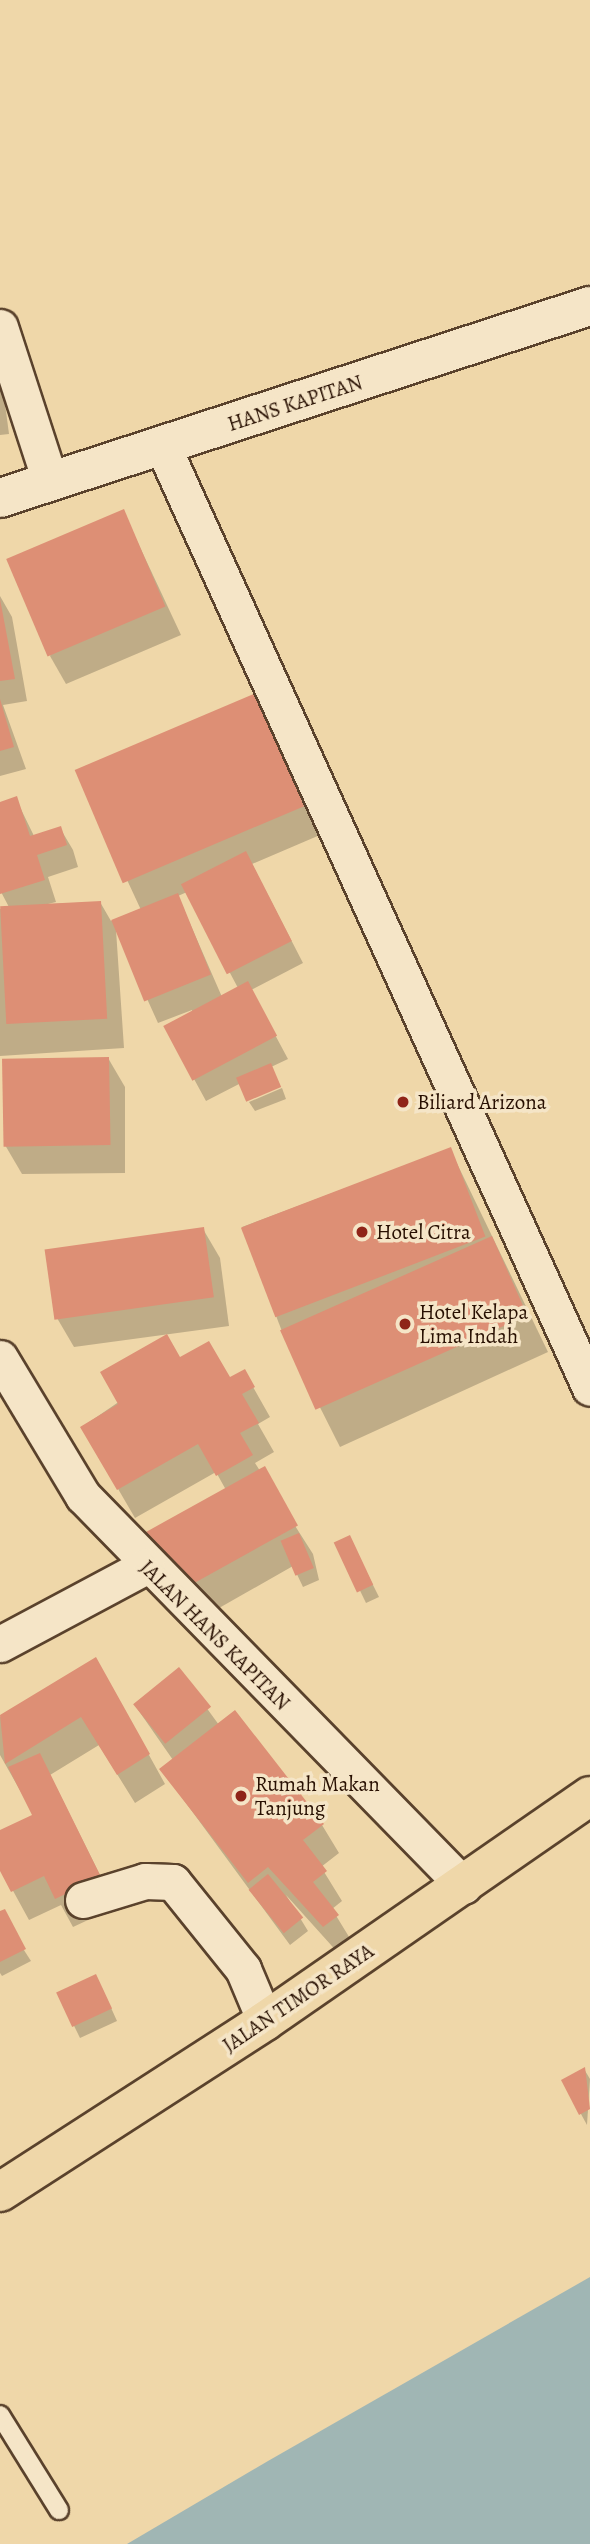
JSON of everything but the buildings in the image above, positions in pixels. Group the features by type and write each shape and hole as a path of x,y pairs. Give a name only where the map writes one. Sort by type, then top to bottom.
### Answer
{"highway":[{"name":"JALAN TIMOR RAYA","path":"0,2192 265,2021 464,1886 590,1796"}],"street":[{"name":"HANS KAPITAN","path":"0,498 590,306"},
{"path":"0,327 50,481"},
{"path":"163,447 590,1388"},
{"name":"JALAN HANS KAPITAN","path":"0,1358 83,1496 146,1566 464,1886"},
{"path":"0,1644 146,1566"},
{"path":"83,1900 145,1881 173,1882 243,1969 265,2021"}],"lane":[{"path":"0,2415 59,2510"}],"water":[{"path":"590,2277 590,2544 127,2544 268,2461"}],"place":[{"name":"Biliard Arizona","path":"403,1102"},
{"name":"Hotel Citra","path":"362,1232"},
{"name":"Hotel Kelapa Lima Indah","path":"405,1324"},
{"name":"Rumah Makan Tanjung","path":"241,1796"}]}
